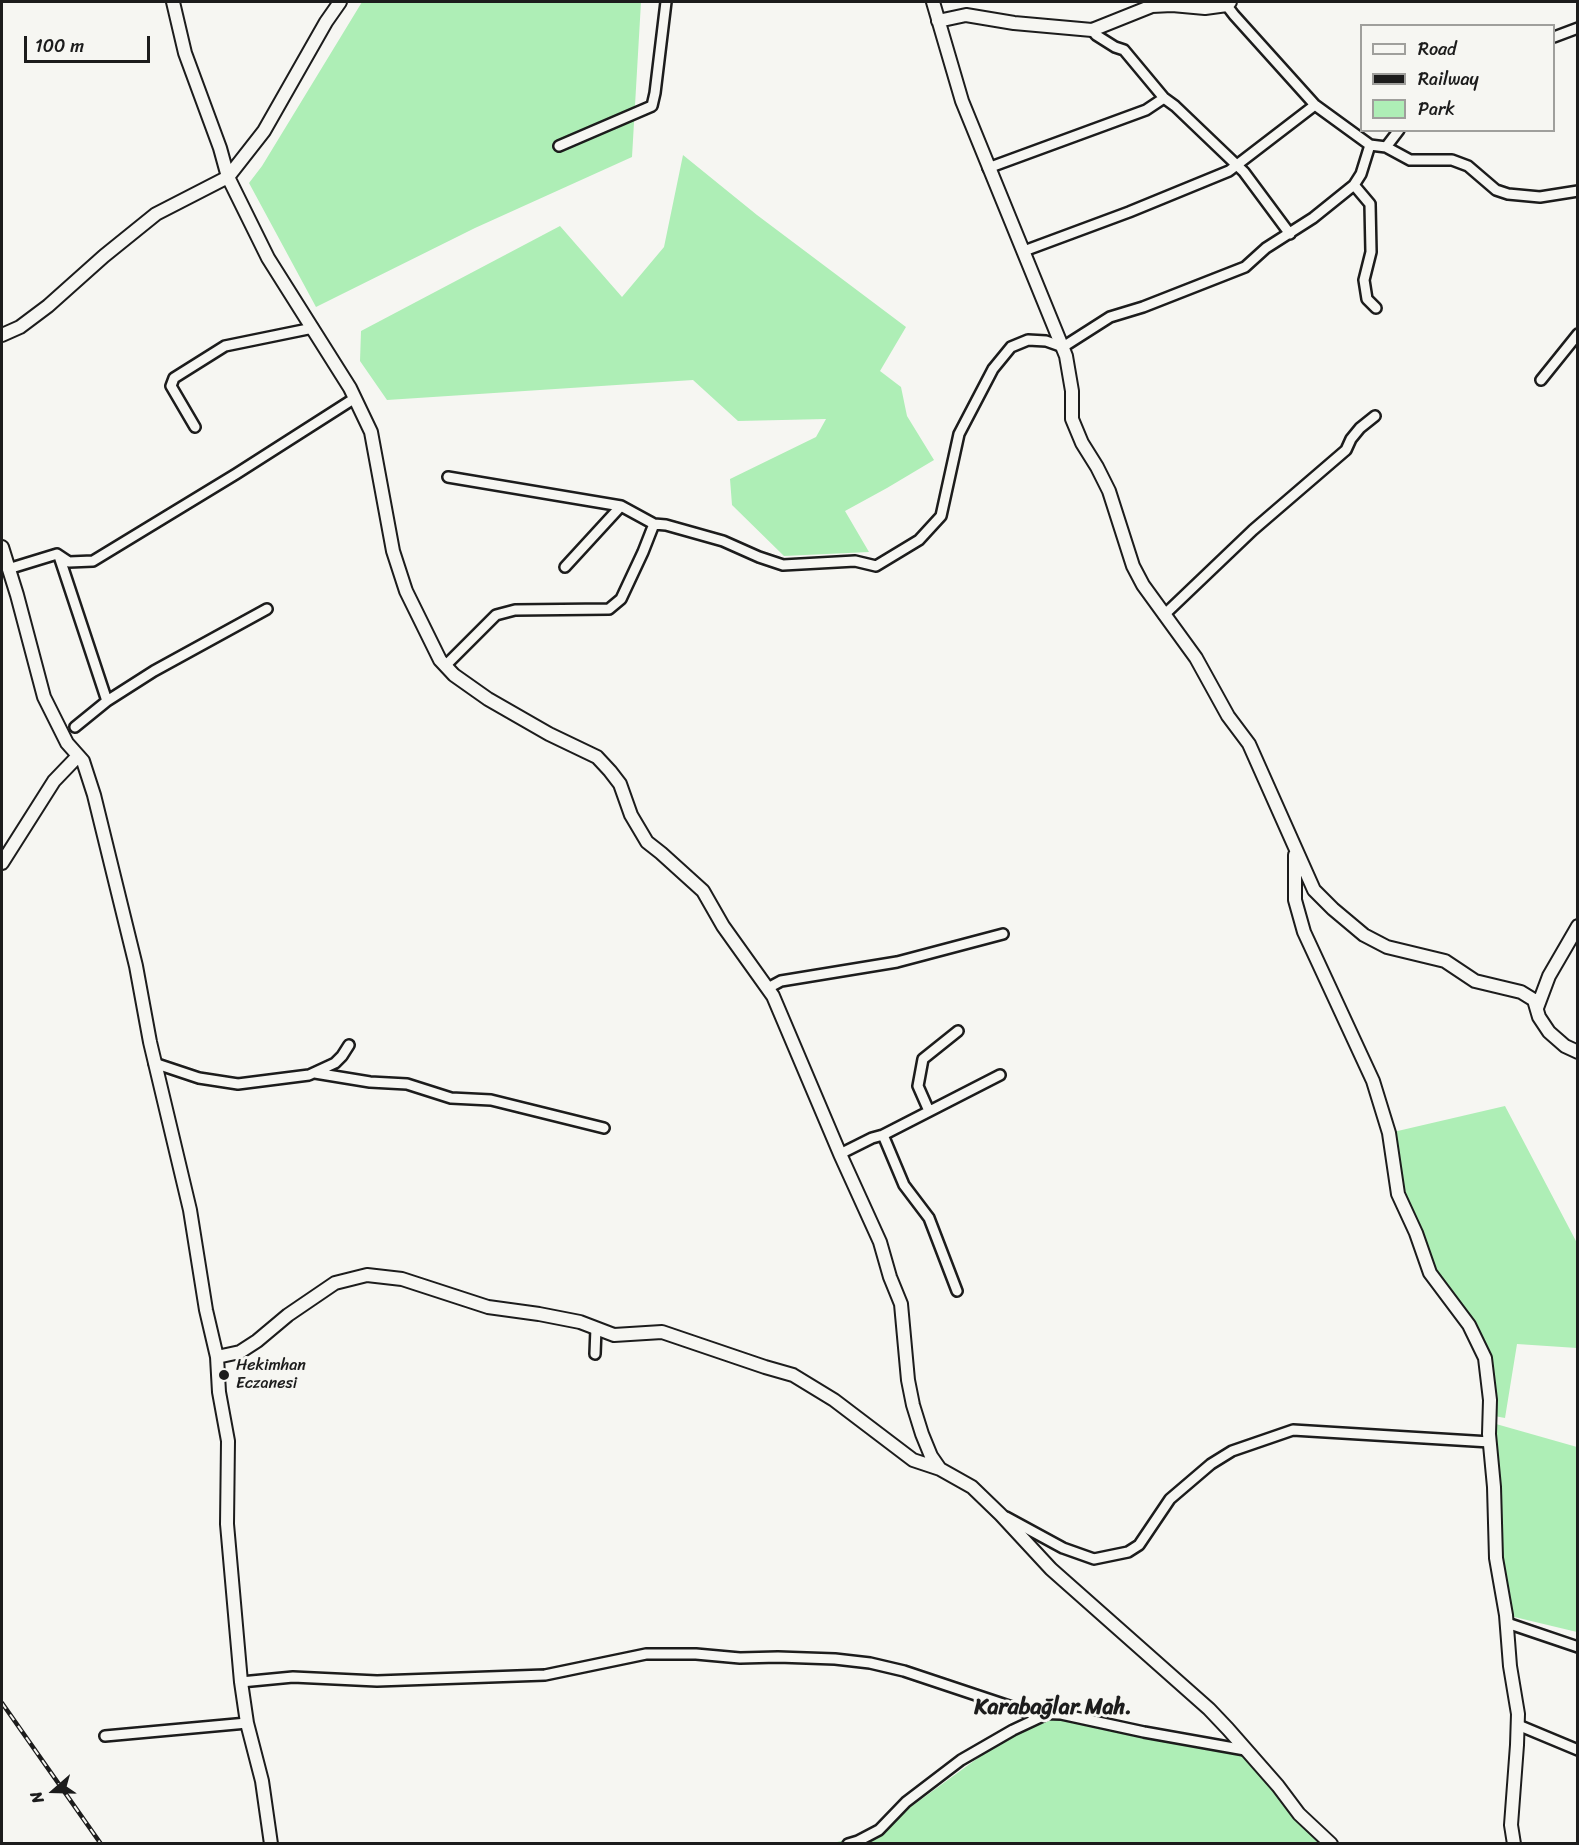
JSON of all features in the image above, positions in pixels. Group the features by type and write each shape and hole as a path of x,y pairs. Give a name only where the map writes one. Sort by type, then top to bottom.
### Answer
{"street":[{"path":"173,2 186,54 220,148 228,177 268,258 355,398 371,432 393,551 406,591 440,660 454,675 488,699 549,734 597,757 620,784 631,815 648,842 703,891 723,926 773,996 880,1242 901,1304 908,1380 913,1405 931,1456 940,1469"},
{"path":"2,335 20,327 48,306 156,214 228,177 264,131 340,2"},
{"path":"559,146 652,106 666,2"},
{"path":"933,2 962,101 1063,347 1072,391 1072,418 1082,443 1109,491 1134,566 1143,585 1196,658 1228,716 1249,744 1314,890 1364,935 1387,947 1445,961 1475,981 1521,992 1534,1000 1539,1017 1549,1032 1565,1046 1578,1052"},
{"path":"938,21 966,15 1014,23 1092,30 1152,6 1172,4 1205,8 1227,3 1315,105 1370,145 1386,147 1410,160 1452,160 1468,166 1496,190 1508,194 1539,197 1578,191"},
{"path":"1555,37 1578,28"},
{"path":"1092,30 1096,36 1124,50 1164,98 1244,172 1290,234"},
{"path":"988,168 1146,110 1164,98"},
{"path":"1024,250 1129,212 1237,166 1315,105"},
{"path":"1386,147 1397,132"},
{"path":"1063,347 1110,317 1143,308 1245,267 1266,248 1290,234 1354,185 1361,174 1370,145"},
{"path":"1354,185 1370,204 1371,252 1365,280 1367,299 1376,308"},
{"path":"195,428 171,386 174,378 225,346 313,328"},
{"path":"1541,380 1578,334"},
{"path":"448,477 621,506 654,524 666,525 723,541 783,565 855,561 876,566 919,540 941,516 960,434 993,369 1011,346 1028,340 1046,341 1063,347"},
{"path":"8,569 57,554 69,562 93,561 355,398"},
{"path":"1164,615 1253,530 1346,450 1360,428 1375,416"},
{"path":"565,567 621,506"},
{"path":"445,666 496,615 515,610 609,609 621,599 654,524"},
{"path":"2,547 44,697 67,743 83,761 94,795 136,966 154,1063 190,1210 206,1310 217,1357 219,1392 228,1441 227,1524 241,1682 247,1723 262,1781 271,1844"},
{"path":"59,556 107,701"},
{"path":"75,727 107,701 154,671 267,609"},
{"path":"2,863 54,781 78,756"},
{"path":"1295,848 1295,900 1304,932 1373,1081 1389,1133 1398,1194 1416,1233 1430,1273 1469,1325 1485,1358 1490,1400 1496,1558 1507,1623 1510,1666 1518,1714 1511,1825 1514,1844"},
{"path":"1537,1008 1549,976 1578,926"},
{"path":"768,988 781,981 897,962 1002,934"},
{"path":"929,1111 918,1086 924,1059 958,1031"},
{"path":"315,1073 335,1063 348,1045"},
{"path":"154,1063 199,1078 238,1084 315,1073 370,1082 407,1084 451,1098 491,1100 604,1128"},
{"path":"840,1154 883,1135 1000,1075"},
{"path":"883,1135 904,1185 929,1218 957,1291"},
{"path":"217,1357 240,1352 288,1315 335,1284 367,1275 402,1279 488,1307 580,1322 614,1335 662,1332 793,1375 834,1400 913,1460 940,1469 972,1487 1051,1569 1209,1709 1278,1786 1299,1814 1328,1843"},
{"path":"596,1328 596,1354"},
{"path":"1001,1515 1063,1548 1094,1559 1128,1552 1139,1545 1170,1499 1211,1464 1233,1451 1293,1430 1490,1442"},
{"path":"1507,1623 1578,1647"},
{"path":"241,1682 293,1677 377,1681 545,1675 646,1654 835,1659 870,1663 904,1671 1030,1713 1061,1714 1245,1750"},
{"path":"848,1844 858,1842 879,1830 906,1803 961,1760 1013,1730 1047,1714"},
{"path":"105,1736 247,1723"},
{"path":"1518,1725 1578,1750"}],"green space":[{"path":"362,2 641,2 632,157 475,228 316,307 249,183 262,166"},
{"path":"683,155 757,215 906,327 880,371 901,387 907,416 934,460 845,511 869,552 784,556 732,505 730,479 816,437 826,419 738,421 693,380 387,400 360,361 361,331 560,226 622,297 664,247"},
{"path":"1505,1106 1577,1243 1577,1348 1517,1344 1505,1418 1489,1415 1473,1333 1423,1253 1389,1133"},
{"path":"1489,1422 1577,1447 1577,1632 1506,1615"},
{"path":"1048,1707 1245,1750 1329,1844 830,1844 879,1830"}],"railway":[{"path":"2,1703 101,1844"}],"place":[{"name":"Hekimhan Eczanesi","path":"224,1375"}],"district":[{"name":"Karabağlar Mah.","path":"1053,1708"}]}
